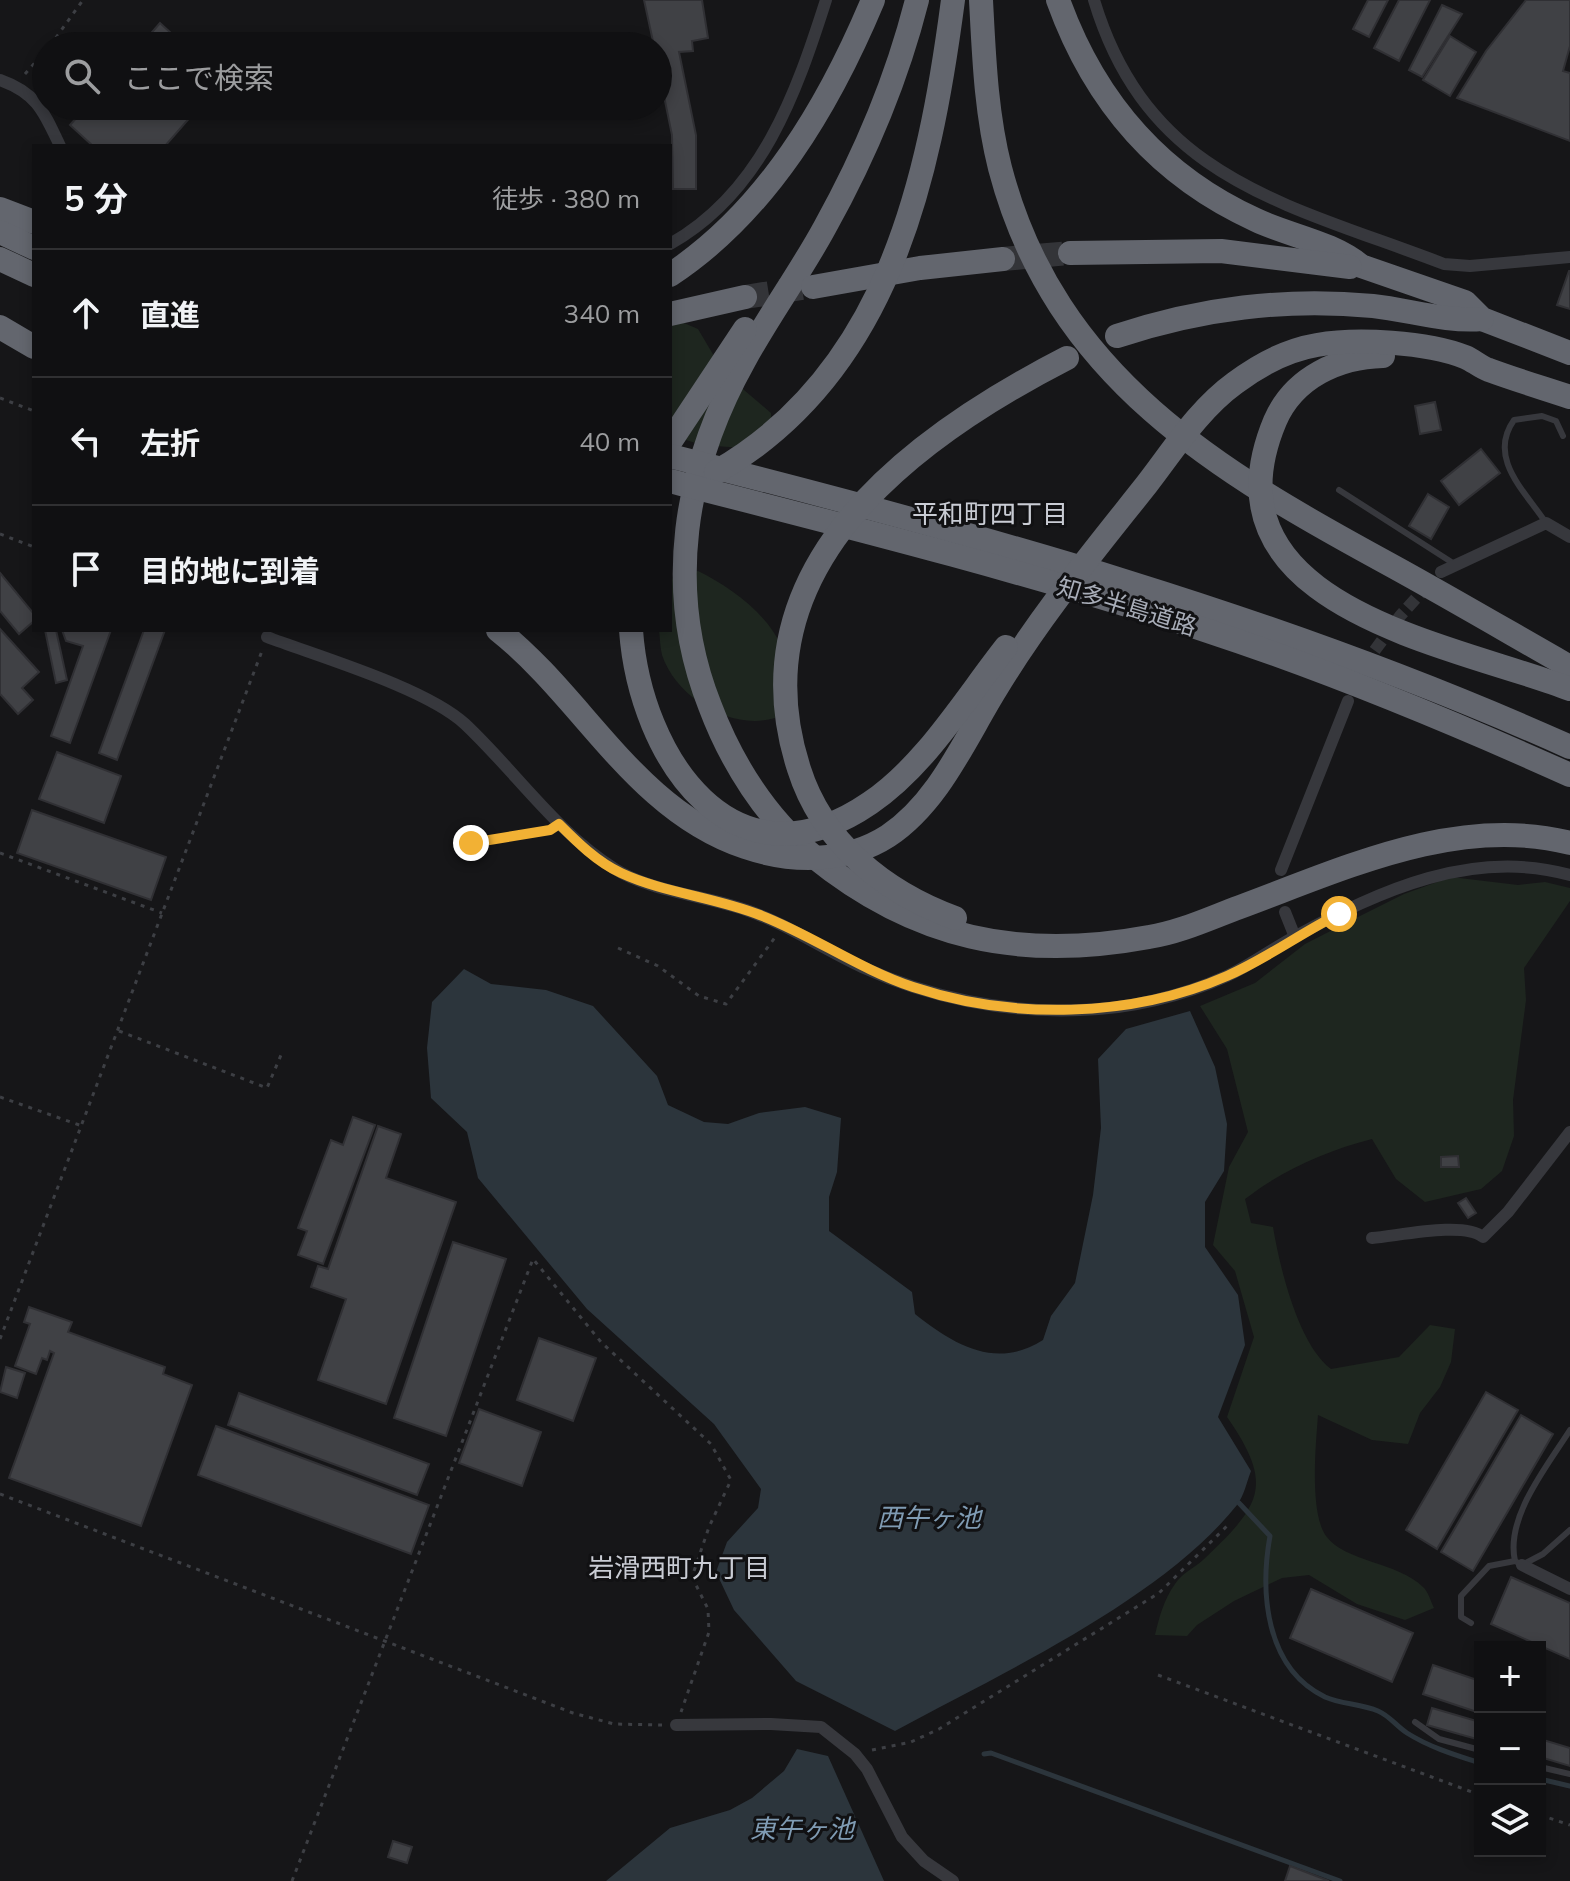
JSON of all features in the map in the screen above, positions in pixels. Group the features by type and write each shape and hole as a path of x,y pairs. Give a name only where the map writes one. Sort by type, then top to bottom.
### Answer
{"highway":[{"path":"672,273 730,228 782,166 828,94 873,0"},
{"path":"917,0 894,75 846,189 742,364 707,445 686,521 684,581 694,659 719,730 737,766 767,807 800,845 836,874 883,904 947,932 1025,947 1074,947 1172,933 1322,876 1427,843 1520,836 1570,843"},
{"path":"672,492 706,477 763,442 826,382 873,307 904,225 932,120 953,0"},
{"path":"981,0 993,134 1000,169 1039,268 1081,337 1153,415 1228,471 1297,515 1570,667"},
{"path":"1058,0 1082,56 1106,99 1138,138 1174,172 1213,199 1257,221 1348,255 1361,266 1465,302 1482,319 1570,353"},
{"path":"672,442 788,265 894,75"},
{"path":"0,209 32,221"},
{"path":"0,232 32,247"},
{"path":"1070,253 1221,251 1261,253 1346,267 1361,266"},
{"path":"0,259 32,274"},
{"path":"813,287 920,268 1003,259"},
{"path":"672,314 745,297"},
{"path":"1117,336 1187,315 1259,304 1353,305 1455,321 1482,319"},
{"path":"0,316 32,333"},
{"path":"0,327 32,346"},
{"path":"500,632 550,678 625,766 687,818 744,847 773,854 838,857 868,847 891,834 914,813 957,755 1031,633 1205,409 1233,384 1287,353 1317,345 1384,343 1465,357 1485,369"},
{"path":"1570,397 1485,369 1390,356 1360,356 1330,366 1291,395 1276,418 1264,454 1260,481 1265,512 1290,561 1308,580 1353,612 1414,638 1570,689"},
{"path":"1067,358 949,427 882,482 850,516 822,555 798,606 785,676 791,744 814,807 865,868 902,895 934,910 972,924 1074,947"},
{"name":"知多半島道路","path":"672,444 804,490 1102,573 1300,638 1570,747"},
{"name":"知多半島道路","path":"672,482 1037,578 1206,630 1430,712 1570,775"},
{"path":"631,632 637,671 655,732 691,791 710,808 742,826 778,834 799,834 836,823 890,788 1082,554 1098,546"}],"street":[{"path":"672,242 724,203 765,151 797,90 826,0"},
{"path":"1094,0 1121,71 1150,111 1187,149 1220,173 1266,195 1444,264 1470,266 1570,257"},
{"path":"0,80 15,85 32,98"},
{"path":"46,120 59,144"},
{"path":"1441,572 1546,523 1570,537"},
{"path":"267,637 433,702 463,723 584,848 619,872 707,897 783,924 864,967 914,988 983,1005 1081,1010 1167,997 1228,975 1295,937 1421,879 1490,864 1544,868 1570,875"},
{"path":"1281,870 1348,701"},
{"path":"1285,912 1295,937"},
{"path":"1372,1238 1458,1229 1475,1231 1483,1237 1508,1212 1570,1132"},
{"path":"1519,1563 1570,1589"},
{"path":"676,1725 821,1727 855,1754 867,1769 902,1837 924,1861 953,1881"}],"lane":[{"path":"1546,523 1506,463 1502,450 1505,432 1514,420 1542,416 1556,421 1563,436"},
{"path":"1339,490 1456,565"},
{"path":"1519,1563 1511,1545 1518,1520 1570,1430"},
{"path":"1471,1623 1461,1617 1461,1596 1489,1566 1519,1563 1543,1554 1570,1530"},
{"path":"1415,1722 1439,1739 1474,1748"},
{"path":"1546,1768 1570,1774"}],"path":[{"path":"60,32 83,0"},
{"path":"15,85 32,66"},
{"path":"0,398 32,410"},
{"path":"0,534 32,546"},
{"path":"0,1339 267,637"},
{"path":"467,846 550,830 559,824"},
{"path":"0,853 162,913"},
{"path":"618,948 658,966 699,996 726,1004 783,924"},
{"path":"119,1031 267,1088 281,1055"},
{"path":"0,1097 82,1126"},
{"path":"0,1494 385,1640 573,1713 614,1724 676,1725 709,1632 708,1609 692,1577 709,1527 731,1480 711,1444 601,1342 533,1259 385,1640 292,1881"},
{"path":"855,1754 911,1742 962,1716 1159,1593 1229,1524"},
{"path":"1158,1675 1474,1793"},
{"path":"1546,1817 1570,1825"}],"shaded area":[{"path":"672,318 698,329 714,356 744,390 771,413 772,435 756,449 702,445 672,436"},
{"path":"698,571 714,579 746,602 772,630 787,664 788,683 775,718 741,720 708,708 693,698 669,671 662,655 659,632 672,632 674,575"},
{"path":"1451,877 1518,885 1545,882 1570,888 1570,901 1524,968 1526,1000 1513,1100 1514,1136 1502,1171 1481,1189 1425,1202 1396,1179 1372,1139 1306,1162 1245,1199 1251,1223 1273,1227 1280,1263 1300,1324 1319,1357 1331,1369 1399,1357 1430,1325 1455,1329 1451,1362 1440,1387 1420,1413 1408,1444 1372,1440 1318,1415 1317,1427 1315,1495 1326,1536 1335,1545 1358,1557 1412,1579 1425,1589 1434,1608 1405,1620 1357,1604 1309,1575 1282,1578 1234,1601 1197,1625 1187,1636 1155,1635 1165,1602 1175,1584 1223,1541 1249,1509 1255,1494 1256,1478 1252,1461 1227,1417 1254,1337 1235,1271 1213,1245 1229,1167 1248,1132 1227,1049 1200,1006 1255,983 1305,944 1404,894"}],"water":[{"name":"西午ヶ池","path":"464,969 491,984 546,990 593,1006 657,1076 668,1105 704,1122 728,1124 759,1113 805,1107 841,1118 837,1172 829,1197 829,1231 912,1292 915,1314 960,1344 992,1353 1026,1349 1043,1340 1051,1316 1075,1283 1093,1195 1101,1128 1098,1059 1126,1029 1190,1011 1215,1067 1227,1124 1224,1171 1205,1202 1205,1247 1238,1295 1245,1345 1218,1417 1251,1471 1237,1505 1205,1540 1124,1603 1030,1659 895,1731 796,1681 734,1610 716,1572 727,1542 758,1508 761,1489 714,1424 587,1309 478,1178 467,1132 431,1098 427,1048 432,1002"},
{"name":"東午ヶ池","path":"797,1749 828,1756 884,1881 606,1881 670,1828 730,1810 752,1798 784,1771"}],"building":[{"path":"644,0 702,0 708,38 692,41 693,51 679,52 696,135 696,189 673,189 669,120 672,120 672,32 651,32"},
{"path":"1368,0 1388,0 1369,37 1353,29"},
{"path":"1399,0 1430,0 1399,61 1374,48"},
{"path":"1526,0 1570,0 1570,46 1563,71 1570,73 1570,141 1457,98 1486,51"},
{"path":"1442,5 1462,14 1422,77 1409,70"},
{"path":"160,23 170,32 152,32"},
{"path":"1450,36 1476,52 1450,96 1423,80"},
{"path":"74,120 188,120 167,144 91,144 70,125"},
{"path":"1570,271 1570,309 1557,305"},
{"path":"1435,402 1441,430 1420,434 1415,406"},
{"path":"1481,449 1500,473 1459,505 1441,481"},
{"path":"1428,494 1449,507 1431,539 1409,526"},
{"path":"0,573 32,612 32,623 19,634 0,611"},
{"path":"0,629 39,672 22,688 33,700 18,714 0,694"},
{"path":"45,632 56,632 67,680 56,683"},
{"path":"63,632 110,632 70,743 51,736 83,646 66,641"},
{"path":"143,632 164,632 117,760 99,753"},
{"path":"57,752 121,776 104,823 39,799"},
{"path":"32,810 166,857 151,900 17,853"},
{"path":"353,1117 375,1125 323,1264 298,1255 307,1231 298,1228 331,1140 343,1145"},
{"path":"378,1126 401,1134 386,1178 456,1202 386,1404 318,1380 346,1299 311,1287 318,1266 328,1269"},
{"path":"1458,1156 1459,1167 1441,1167 1441,1157"},
{"path":"1466,1198 1476,1213 1468,1218 1458,1203"},
{"path":"453,1242 506,1259 446,1436 394,1418"},
{"path":"29,1307 72,1322 68,1332 165,1367 163,1374 192,1385 141,1526 9,1478 54,1353 50,1351 47,1360 42,1358 36,1374 15,1366 30,1324 24,1322"},
{"path":"539,1338 596,1358 573,1421 517,1400"},
{"path":"6,1367 25,1373 17,1398 0,1392"},
{"path":"1486,1392 1518,1410 1437,1549 1406,1530"},
{"path":"239,1393 429,1464 417,1495 228,1425"},
{"path":"479,1409 541,1432 522,1486 459,1463"},
{"path":"1521,1415 1553,1434 1473,1571 1441,1552"},
{"path":"216,1426 429,1505 411,1554 198,1475"},
{"path":"1511,1577 1570,1603 1570,1659 1546,1648 1546,1641 1529,1641 1491,1624"},
{"path":"1311,1589 1413,1633 1392,1682 1290,1638"},
{"path":"1433,1665 1474,1679 1474,1711 1423,1694"},
{"path":"1432,1708 1474,1720 1474,1738 1427,1725"},
{"path":"1546,1741 1570,1748 1570,1766 1546,1759"},
{"path":"393,1841 412,1847 407,1863 388,1857"},
{"path":"1290,1866 1329,1881 1285,1881"}],"waterway":[{"path":"1239,1503 1270,1536 1266,1581 1271,1627 1290,1667 1305,1684 1325,1697 1378,1711 1424,1742 1474,1761"},
{"path":"984,1754 991,1753 1340,1881"},
{"path":"1546,1780 1570,1786"}],"tunnel":[{"path":"1003,259 1070,253"},
{"path":"745,297 802,288"},
{"path":"1364,665 1400,616 1430,583"}],"district":[{"name":"平和町四丁目","path":"990,513"},
{"name":"岩滑西町九丁目","path":"679,1567"}],"route":[{"path":"471,843 550,830 559,824 584,848 619,872 748,910 914,988 983,1005 1081,1010 1167,997 1228,975 1339,914"}]}
